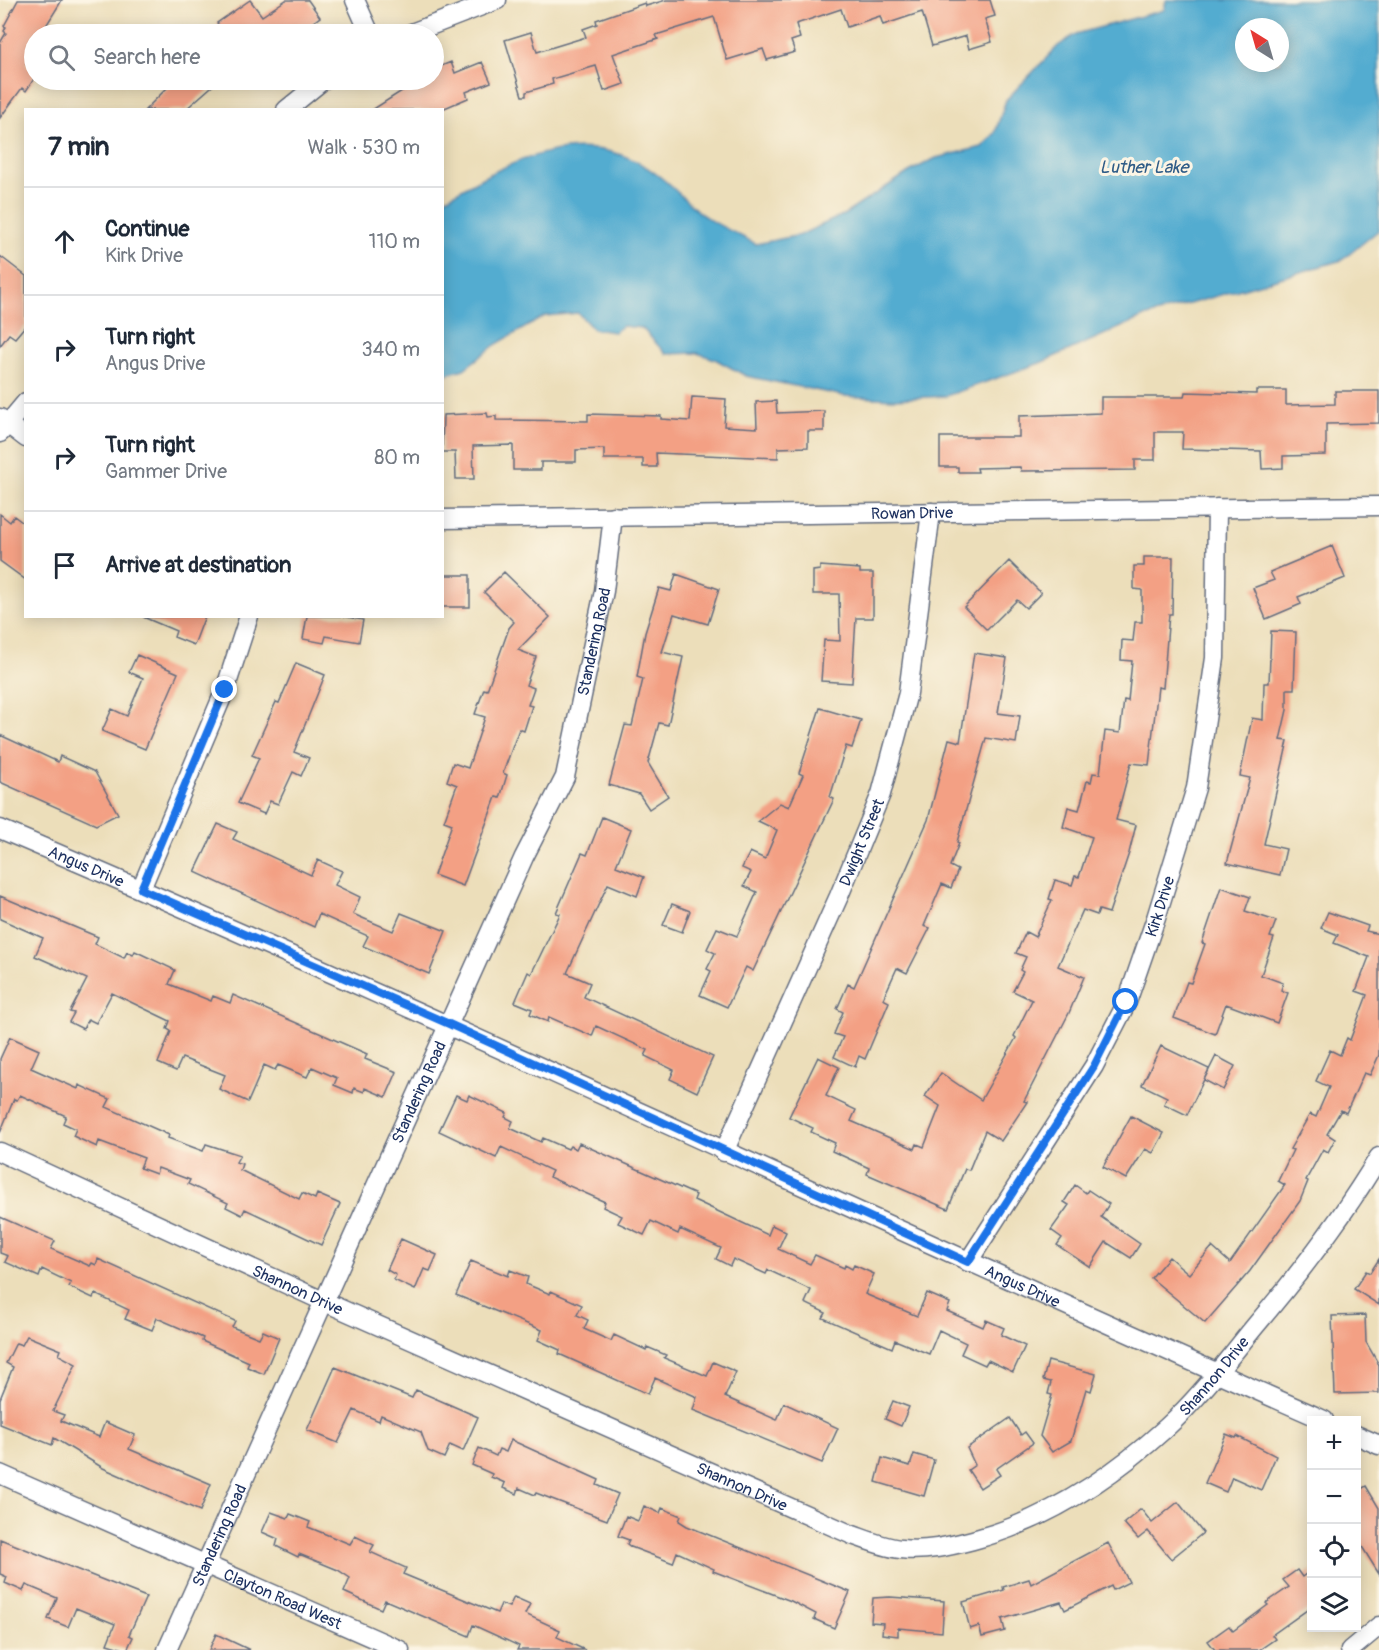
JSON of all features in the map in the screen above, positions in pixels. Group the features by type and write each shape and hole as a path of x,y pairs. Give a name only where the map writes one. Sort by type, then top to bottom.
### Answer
{"street":[{"path":"355,0 366,24"},
{"path":"434,24 497,0"},
{"path":"288,108 311,90"},
{"path":"24,404 3,425 24,437"},
{"name":"Rowan Drive","path":"444,519 1379,506"},
{"name":"Kirk Drive","path":"968,1262 1094,1066 1126,1002 1156,918 1196,788 1215,658 1217,508"},
{"name":"Dwight Street","path":"724,1152 839,896 882,794 908,693 931,512"},
{"name":"Standering Road","path":"167,1650 524,857 566,777 604,591 613,516"},
{"path":"141,889 225,690 248,618"},
{"name":"Angus Drive","path":"0,829 449,1024 724,1152 1315,1416"},
{"name":"Shannon Drive","path":"0,1152 325,1302 850,1534 883,1546 904,1550 946,1547 1007,1531 1049,1511 1102,1477 1167,1427 1216,1373 1347,1210 1379,1157"},
{"path":"1361,1437 1379,1445"},
{"name":"Clayton Road West","path":"0,1474 399,1650"},
{"path":"1350,1650 1379,1626"}],"water":[{"name":"Luther Lake","path":"1166,0 1379,0 1379,230 1342,260 1144,317 1040,363 946,396 893,399 844,396 746,376 715,359 697,353 666,354 642,328 623,326 614,332 593,329 578,313 545,316 495,345 464,369 444,375 444,199 494,172 547,152 574,148 601,150 628,158 655,173 700,213 756,244 800,235 845,214 909,172 936,158 982,147 995,133 1006,100 1058,46 1076,34 1164,10"}],"building":[{"path":"18,0 62,0 47,24 24,24 24,90 22,88 0,118 0,43 6,33 4,26"},
{"path":"250,0 262,16 286,0 308,0 320,17 310,24 217,23"},
{"path":"666,0 990,0 995,16 985,19 992,42 969,49 966,36 932,46 922,12 883,25 880,16 847,27 841,9 796,24 800,38 791,41 795,52 767,60 763,49 727,60 714,17 656,35 658,39 613,54 624,84 604,91 596,66 552,79 553,84 526,92 526,96 522,96 505,40 531,32 537,52 586,37 583,29 597,24 596,20 645,3 646,6"},
{"path":"451,62 455,73 482,62 491,82 466,92 468,98 444,108 375,108 403,90 444,90 444,65"},
{"path":"165,90 208,90 187,108 147,108"},
{"path":"0,256 24,274 24,327 15,338 9,334 0,346"},
{"path":"1256,390 1286,390 1286,405 1335,404 1335,391 1379,391 1379,423 1326,424 1326,455 1283,456 1283,468 1262,469 1261,451 1182,449 1183,432 1155,432 1155,460 1135,460 1135,470 1021,471 1020,467 977,468 978,472 958,472 958,467 940,467 940,437 1019,437 1019,416 1101,413 1101,397 1184,397 1185,392 1256,394"},
{"path":"692,397 726,399 724,426 757,428 756,402 776,401 777,413 824,411 824,431 808,431 808,447 778,448 778,458 656,453 657,467 643,467 643,459 604,459 604,449 576,450 576,462 541,462 541,470 513,470 513,445 473,446 474,479 456,479 455,452 444,452 444,415 487,413 488,417 496,416 496,420 588,421 588,414 661,416 661,419 690,421"},
{"path":"0,514 10,522 14,516 24,524 24,579 0,561"},
{"path":"1332,546 1345,578 1298,597 1301,604 1266,619 1253,588 1274,580 1270,572"},
{"path":"1144,557 1173,557 1172,614 1169,614 1163,688 1158,687 1149,765 1131,763 1116,820 1136,825 1129,853 1109,913 1099,910 1097,915 1083,910 1058,966 1084,977 1069,1013 1024,1101 1027,1102 1001,1141 985,1131 969,1170 965,1169 948,1209 867,1174 869,1168 832,1151 835,1143 811,1132 813,1128 789,1117 818,1057 839,1067 826,1096 856,1110 851,1121 915,1149 917,1144 924,1147 940,1106 925,1096 941,1073 981,1100 1016,1038 1014,1036 1032,1000 1013,991 1023,972 1020,970 1026,957 1016,953 1026,932 1035,937 1052,900 1049,899 1055,880 1072,885 1075,876 1079,877 1092,837 1063,827 1068,807 1079,810 1087,781 1091,782 1093,773 1100,774 1105,731 1120,733 1124,700 1128,701 1132,661 1121,660 1122,640 1133,641 1135,622 1142,622 1142,590 1134,589 1134,566 1144,566"},
{"path":"1009,561 1041,593 1026,608 1017,600 987,630 964,607"},
{"path":"820,566 860,569 860,573 873,573 873,618 856,618 852,683 821,681 824,640 840,641 839,594 813,594 813,571 820,570"},
{"path":"504,572 550,617 518,650 536,657 526,685 534,688 528,705 532,706 524,731 519,729 503,773 507,775 500,798 496,797 463,886 434,875 452,824 444,821 457,785 447,781 453,763 468,768 485,717 475,714 484,689 487,690 509,628 514,622 484,592"},
{"path":"676,574 719,589 708,624 674,614 662,652 683,657 668,725 659,723 648,763 668,796 649,809 639,794 609,785 625,725 632,726 643,679 637,677 645,633 659,588 671,591"},
{"path":"444,575 470,575 470,607 444,607"},
{"path":"145,618 204,618 194,645 174,637 176,631"},
{"path":"307,618 363,620 359,642 326,636 324,643 303,639"},
{"path":"1271,631 1296,632 1294,689 1287,689 1287,710 1280,740 1288,741 1264,844 1286,849 1280,875 1227,863 1250,778 1240,776 1252,718 1263,720 1264,683 1269,683"},
{"path":"974,653 1007,658 998,713 1020,716 1016,743 986,738 957,842 959,843 950,866 958,870 951,888 942,884 924,926 930,928 907,973 897,968 883,999 889,1002 865,1059 859,1056 855,1067 834,1057 843,1037 834,1034 843,1012 837,1009 848,984 854,987 928,820 949,739 960,742"},
{"path":"137,655 178,673 145,749 102,731 112,709 127,716 143,678 129,672"},
{"path":"296,663 325,675 294,752 309,758 301,776 293,772 278,804 270,801 264,814 238,803 259,758 252,755 276,702 279,703"},
{"path":"820,708 861,720 852,748 846,746 830,797 834,799 753,971 746,967 727,1007 700,995 711,971 707,969 715,953 707,949 717,928 737,936 757,892 744,886 751,872 742,868 750,852 765,859 777,830 758,821 780,803 789,807 803,775 799,773"},
{"path":"0,735 58,762 60,756 95,772 118,814 96,825 0,782"},
{"path":"602,817 631,829 616,866 644,877 637,896 608,884 567,973 590,983 584,997 713,1057 697,1092 670,1079 674,1070 645,1056 648,1050 596,1026 592,1036 549,1017 548,1022 530,1014 532,1009 515,1002 528,972 531,974 560,914 556,913 582,853 587,855"},
{"path":"218,824 237,832 233,839 311,875 318,860 342,871 335,885 360,897 353,914 393,931 401,913 446,931 429,974 363,946 368,936 319,914 314,927 195,872"},
{"path":"1221,887 1250,897 1245,911 1276,921 1270,937 1274,938 1261,975 1283,983 1281,990 1288,993 1277,1023 1226,1004 1215,1034 1174,1018 1187,982 1191,983 1205,944 1202,943"},
{"path":"0,896 98,937 95,944 124,958 127,952 133,955 135,951 175,970 169,984 211,1001 213,996 230,1003 233,995 367,1054 365,1059 397,1072 386,1097 365,1088 364,1092 354,1088 353,1093 334,1085 337,1078 312,1067 307,1077 278,1065 275,1070 264,1065 248,1102 219,1089 225,1075 182,1058 176,1071 158,1063 171,1031 167,1029 170,1021 112,993 96,1023 88,1019 83,1029 69,1022 74,1013 70,1012 87,979 35,956 43,938 0,919"},
{"path":"672,904 690,911 682,932 663,925"},
{"path":"1328,912 1368,926 1366,931 1379,934 1379,1055 1370,1075 1364,1073 1346,1113 1341,1110 1327,1134 1335,1139 1328,1152 1323,1149 1306,1180 1308,1181 1300,1201 1250,1271 1205,1323 1151,1278 1169,1257 1189,1274 1212,1247 1230,1263 1285,1185 1278,1181 1293,1150 1290,1149 1310,1114 1316,1117 1329,1087 1316,1081 1330,1050 1340,1055 1347,1038 1350,1040 1367,995 1356,991 1369,957 1334,943 1338,935 1321,928"},
{"path":"10,1037 39,1050 31,1068 78,1089 79,1085 110,1099 106,1107 169,1135 168,1138 203,1151 206,1144 240,1155 236,1162 242,1164 240,1170 299,1199 302,1193 315,1199 317,1194 340,1204 321,1245 245,1209 242,1215 226,1207 228,1203 188,1184 190,1180 158,1168 156,1174 140,1168 144,1158 99,1141 97,1147 73,1136 76,1129 63,1123 66,1116 20,1095 17,1100 14,1099 0,1133 0,1059"},
{"path":"1161,1046 1209,1069 1187,1115 1164,1104 1167,1097 1142,1085"},
{"path":"1216,1056 1235,1066 1223,1090 1204,1080"},
{"path":"456,1095 467,1100 469,1095 507,1113 505,1117 513,1121 510,1128 541,1142 543,1138 568,1149 570,1146 576,1149 579,1143 696,1195 694,1200 768,1235 772,1225 786,1232 778,1249 810,1264 815,1255 844,1268 845,1265 852,1269 854,1265 874,1274 865,1294 917,1316 927,1293 950,1303 947,1311 983,1327 986,1320 1004,1328 1001,1335 1025,1346 1013,1372 988,1360 985,1365 961,1354 966,1343 939,1330 929,1354 895,1340 892,1348 823,1318 826,1313 805,1303 811,1290 768,1270 766,1274 733,1259 730,1266 716,1259 721,1248 680,1229 678,1234 651,1221 644,1235 618,1223 622,1216 603,1207 605,1202 549,1177 552,1171 501,1147 496,1158 439,1131"},
{"path":"1131,1116 1164,1133 1153,1153 1145,1149 1126,1179 1103,1167"},
{"path":"1075,1185 1086,1193 1088,1190 1109,1204 1101,1217 1140,1244 1131,1258 1106,1242 1090,1267 1057,1245 1062,1238 1051,1230 1069,1205 1064,1202"},
{"path":"0,1217 55,1241 51,1249 90,1266 92,1263 96,1265 98,1259 235,1321 232,1327 259,1338 263,1331 279,1338 264,1374 247,1367 249,1362 202,1341 203,1338 157,1318 152,1330 125,1319 129,1310 95,1294 93,1298 69,1287 71,1283 42,1269 39,1277 5,1262 8,1256 0,1253"},
{"path":"401,1239 437,1255 430,1271 424,1269 415,1290 394,1280 396,1275 387,1270"},
{"path":"1379,1259 1379,1305 1354,1289 1366,1271 1370,1273"},
{"path":"471,1261 508,1276 510,1270 528,1277 526,1284 550,1294 551,1291 582,1305 577,1315 588,1320 584,1329 611,1341 614,1335 646,1350 647,1347 666,1355 664,1358 707,1376 713,1362 736,1372 725,1397 777,1420 784,1403 838,1428 822,1463 693,1410 697,1397 655,1378 648,1394 559,1354 560,1350 538,1340 542,1330 456,1295"},
{"path":"1365,1315 1366,1342 1379,1365 1379,1393 1335,1394 1332,1316"},
{"path":"27,1336 61,1350 59,1355 76,1364 53,1411 64,1415 61,1421 99,1437 105,1422 135,1435 129,1449 211,1484 200,1511 103,1468 54,1438 52,1445 0,1424 0,1399 13,1367 6,1363 16,1343 22,1345"},
{"path":"1048,1361 1096,1374 1091,1391 1086,1389 1071,1441 1052,1452 1040,1436 1052,1395 1048,1394 1051,1382 1043,1380"},
{"path":"335,1367 412,1398 416,1390 478,1417 463,1451 450,1445 444,1458 428,1451 421,1432 381,1415 379,1421 354,1410 338,1443 307,1430"},
{"path":"893,1401 909,1407 901,1426 885,1419"},
{"path":"1010,1418 1021,1435 1025,1432 1033,1443 996,1469 1000,1475 980,1488 968,1470 975,1465 967,1448"},
{"path":"1226,1434 1236,1438 1237,1436 1276,1456 1261,1490 1232,1477 1226,1492 1205,1483"},
{"path":"511,1440 599,1480 597,1485 618,1494 607,1520 519,1488 517,1494 503,1488 505,1483 491,1477 492,1474 472,1465 479,1448 496,1456 499,1449 506,1452"},
{"path":"914,1454 934,1460 924,1496 876,1482 882,1458 910,1466"},
{"path":"1366,1486 1379,1508 1379,1574 1361,1545 1361,1489"},
{"path":"1178,1502 1203,1533 1171,1559 1148,1531 1138,1539 1124,1523 1141,1509 1152,1523"},
{"path":"644,1506 660,1513 662,1508 681,1516 679,1521 687,1526 850,1592 834,1628 814,1619 816,1614 791,1601 713,1571 714,1569 677,1552 673,1563 631,1547 627,1544 629,1540 618,1536 626,1516 638,1521"},
{"path":"271,1512 288,1518 290,1514 310,1522 308,1527 350,1544 355,1536 374,1545 370,1552 406,1568 403,1574 497,1613 501,1604 509,1607 514,1597 530,1604 525,1614 560,1630 557,1637 585,1650 517,1650 519,1646 473,1625 469,1636 385,1600 381,1609 344,1592 350,1578 338,1570 299,1554 298,1557 276,1546 278,1539 262,1532"},
{"path":"0,1539 146,1597 129,1635 133,1637 127,1650 107,1644 115,1624 76,1608 68,1627 48,1619 57,1598 26,1585 23,1591 5,1583 7,1577 0,1574"},
{"path":"1108,1543 1129,1582 1113,1590 1111,1586 1065,1610 1061,1602 1002,1619 1005,1631 982,1637 979,1626 970,1629 963,1602 1004,1590 1003,1587 1029,1579 1031,1584"},
{"path":"1297,1570 1302,1577 1307,1573 1307,1610 1272,1635 1275,1639 1259,1650 1215,1650 1208,1641 1229,1626 1233,1631 1268,1605 1266,1603 1289,1587 1283,1580"},
{"path":"873,1598 944,1601 942,1632 898,1628 898,1636 882,1634 883,1623 871,1622"},
{"path":"216,1634 250,1650 209,1650"}],"route":[{"path":"225,690 141,889 449,1024 968,1262 1034,1163 1094,1066 1126,1002"}]}
